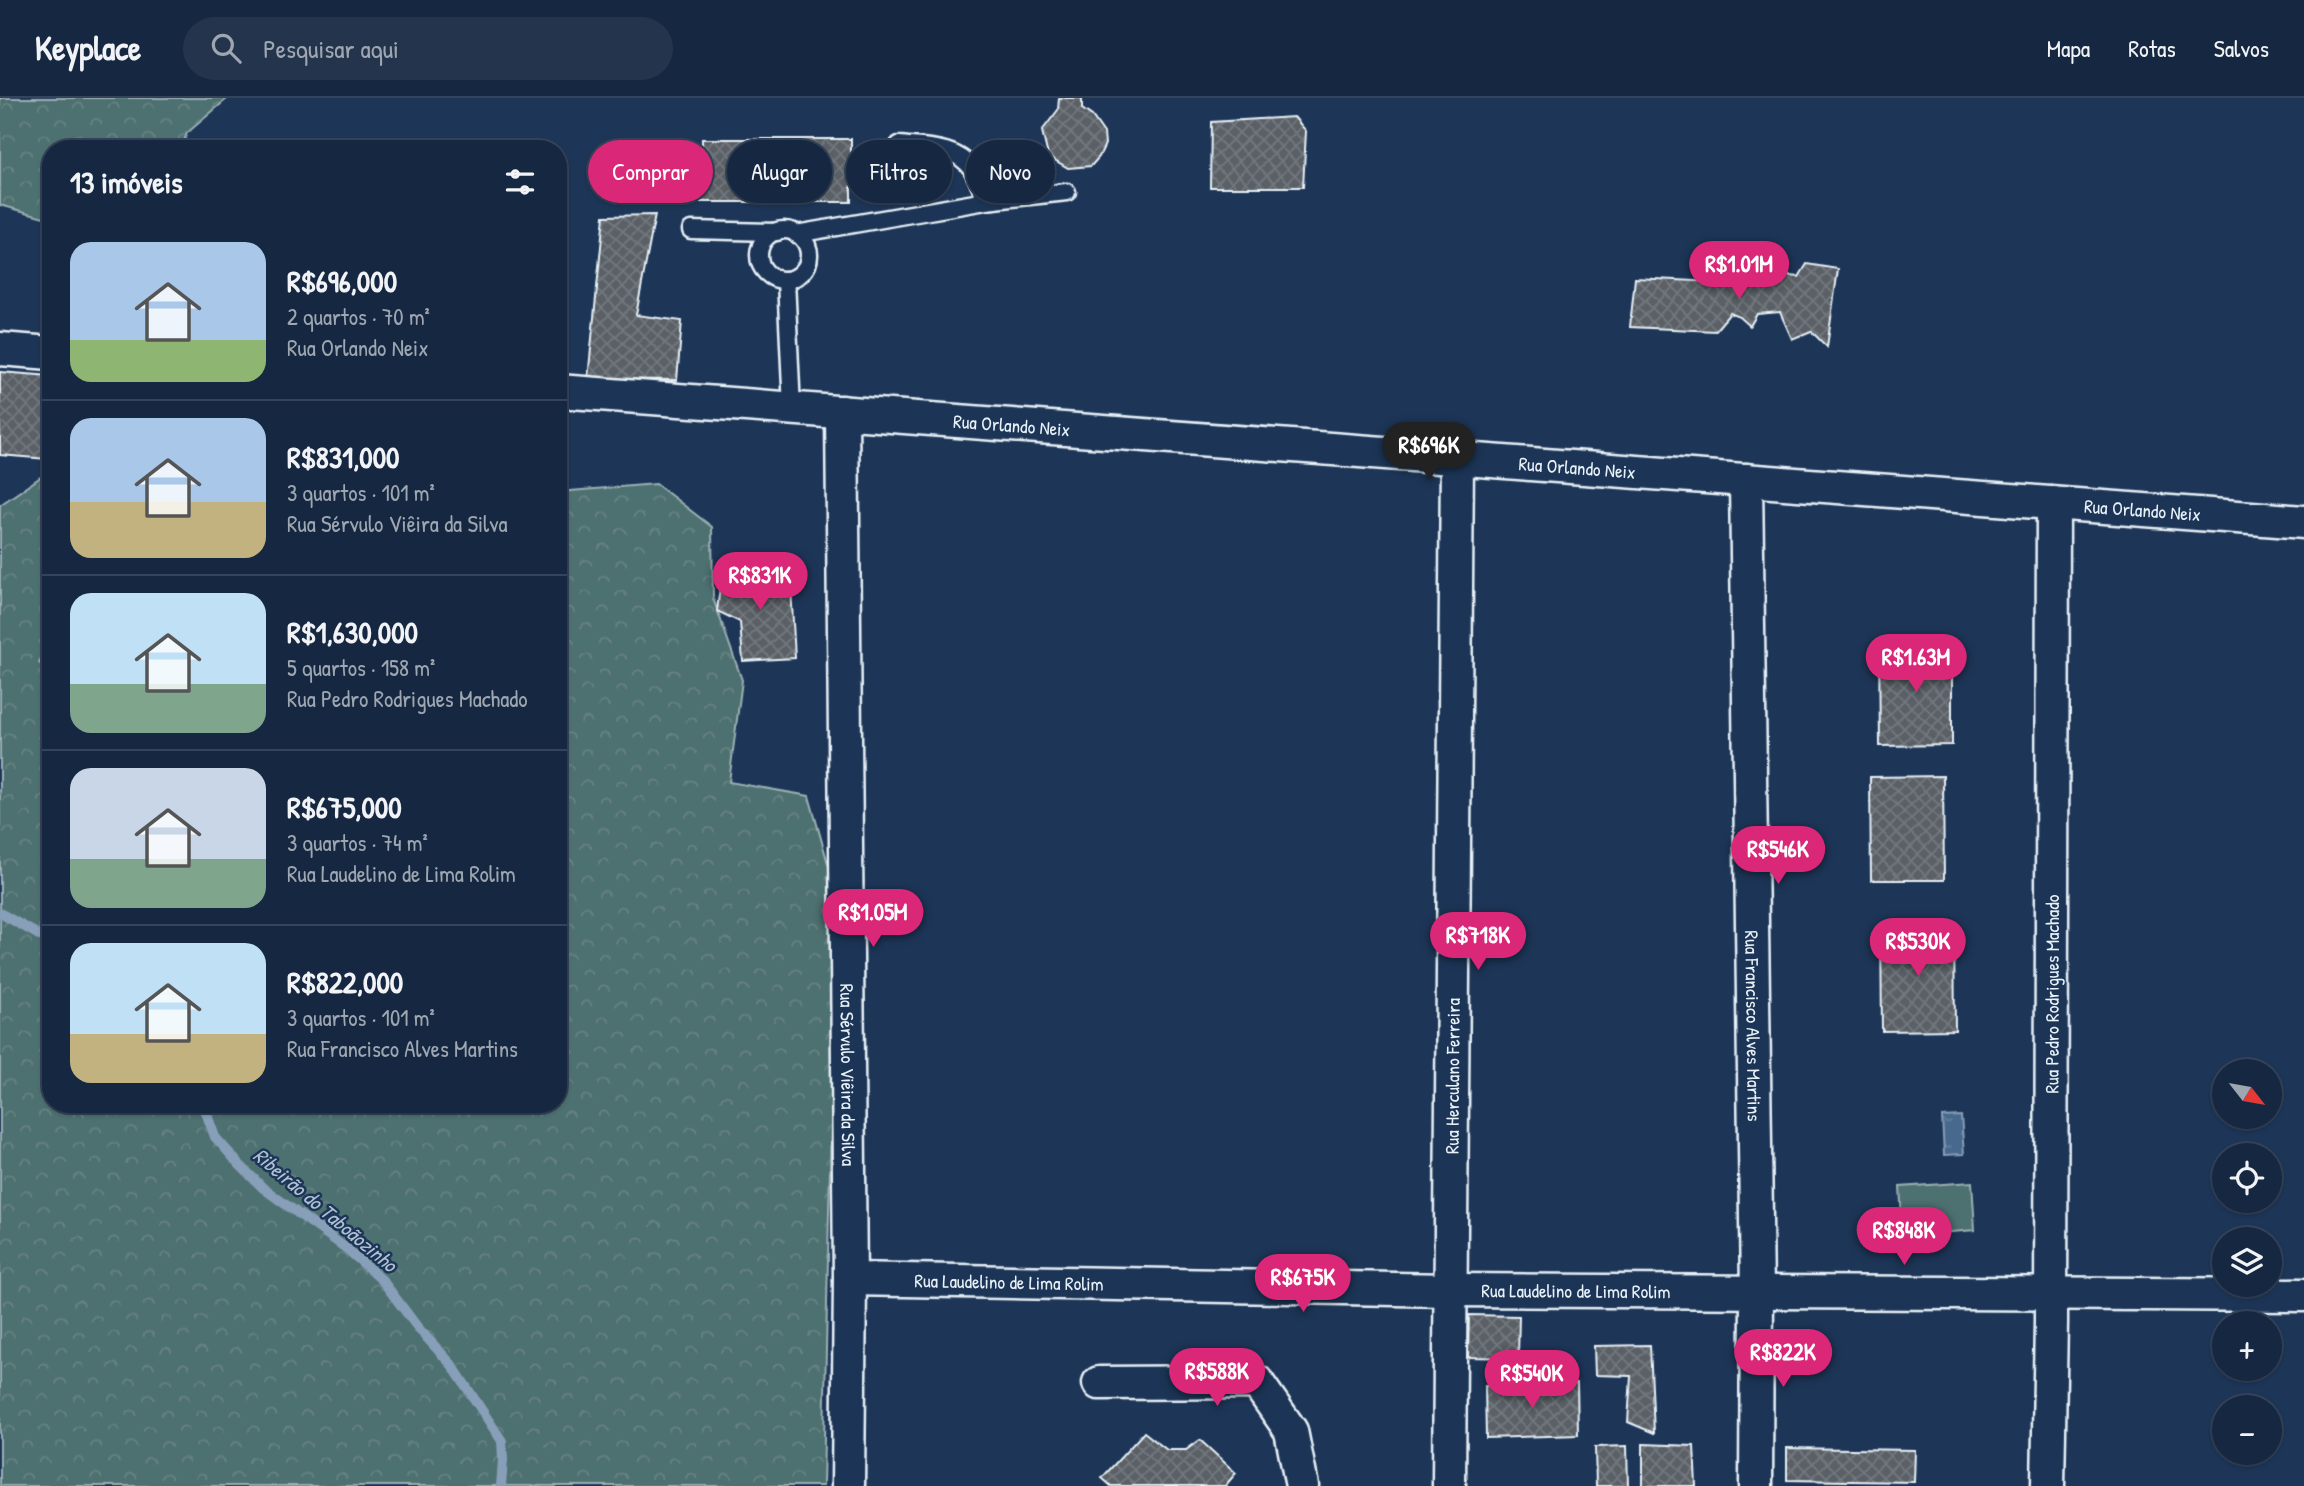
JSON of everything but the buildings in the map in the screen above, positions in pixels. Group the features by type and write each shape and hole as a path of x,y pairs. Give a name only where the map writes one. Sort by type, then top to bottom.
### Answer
{"street":[{"path":"0,349 42,352"},
{"name":"Rua Orlando Neix","path":"567,392 2304,522"},
{"name":"Rua Sérvulo Viêira da Silva","path":"842,412 850,1279 848,1486"},
{"name":"Rua Herculano Ferreira","path":"1450,1486 1449,1290 1457,458"},
{"name":"Rua Francisco Alves Martins","path":"1746,480 1757,1292 1756,1486"},
{"name":"Rua Pedro Rodrigues Machado","path":"2048,1486 2053,503"},
{"name":"Rua Laudelino de Lima Rolim","path":"850,1279 1449,1290 2304,1295"},
{"path":"1099,1383 1257,1382 1291,1431 1303,1486"}],"lane":[{"path":"1055,193 1067,192"},
{"path":"796,234 974,203"},
{"path":"691,230 790,231 796,234 807,245 808,261 800,274 786,280 778,279 764,271 759,256 764,241 776,232"},
{"path":"786,280 792,409"}],"green space":[{"path":"0,98 228,98 187,133 184,140 42,140 42,217 0,205"},
{"path":"42,476 42,658 39,663 42,665 42,1113 567,1113 567,491 656,484 712,527 713,598 742,680 729,782 809,796 836,892 823,1486 0,1486 0,505"},
{"path":"1972,1182 1975,1230 1903,1236 1900,1187"}],"water":[{"path":"1961,1116 1964,1154 1944,1155 1942,1117"}],"waterway":[{"name":"Ribeirão do Taboãozinho","path":"0,913 42,937"},
{"name":"Ribeirão do Taboãozinho","path":"206,1113 215,1137 239,1164 263,1188 347,1249 382,1280 418,1328 452,1365 502,1441 501,1486"}]}
